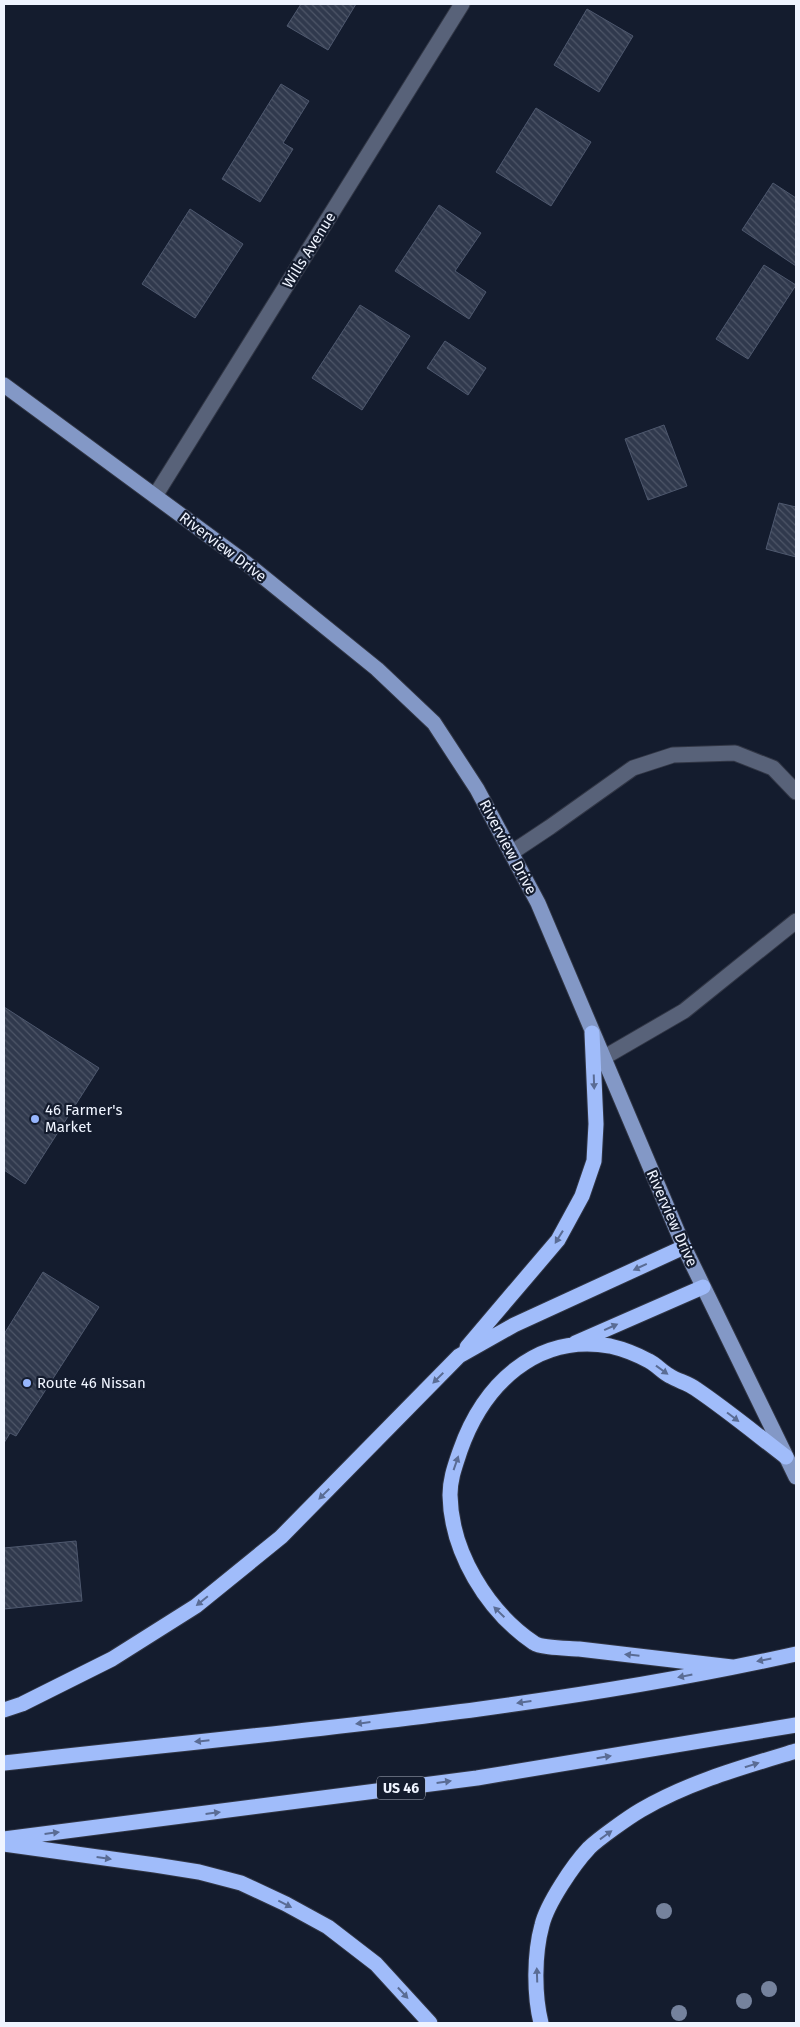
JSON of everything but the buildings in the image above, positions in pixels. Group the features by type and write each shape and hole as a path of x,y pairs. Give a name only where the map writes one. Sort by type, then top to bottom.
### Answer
{"highway":[{"path":"4,1710 22,1704 112,1659 196,1606 282,1537 459,1356 558,1240 582,1196 594,1161 596,1124 592,1033"},
{"path":"459,1356 514,1325 684,1247"},
{"path":"567,1347 703,1287"},
{"path":"732,1666 535,1644 496,1610 469,1569 454,1521 450,1496 452,1477 468,1428 480,1407 495,1387 511,1372 545,1352 587,1345 610,1346 649,1361 669,1376 694,1387 786,1457"},
{"path":"4,1763 469,1710 572,1695 796,1654"},
{"name":"US 46","path":"4,1839 477,1778 796,1725"},
{"path":"541,2023 538,2013 536,1967 542,1925 557,1892 589,1848 640,1810 678,1792 718,1775 796,1751"},
{"path":"4,1844 164,1866 199,1872 241,1883 328,1926 376,1964 430,2023"}],"main road":[{"name":"Riverview Drive","path":"4,385 246,563 362,657 434,724 477,789 538,903 684,1247 796,1477"}],"street":[{"name":"Wills Avenue","path":"155,496 462,4"},
{"path":"510,853 550,827 632,768 673,755 735,753 773,768 796,792"},
{"path":"603,1058 684,1011 796,921"}],"place":[{"name":"46 Farmer's Market","path":"35,1119"},
{"name":"Route 46 Nissan","path":"27,1383"}]}
